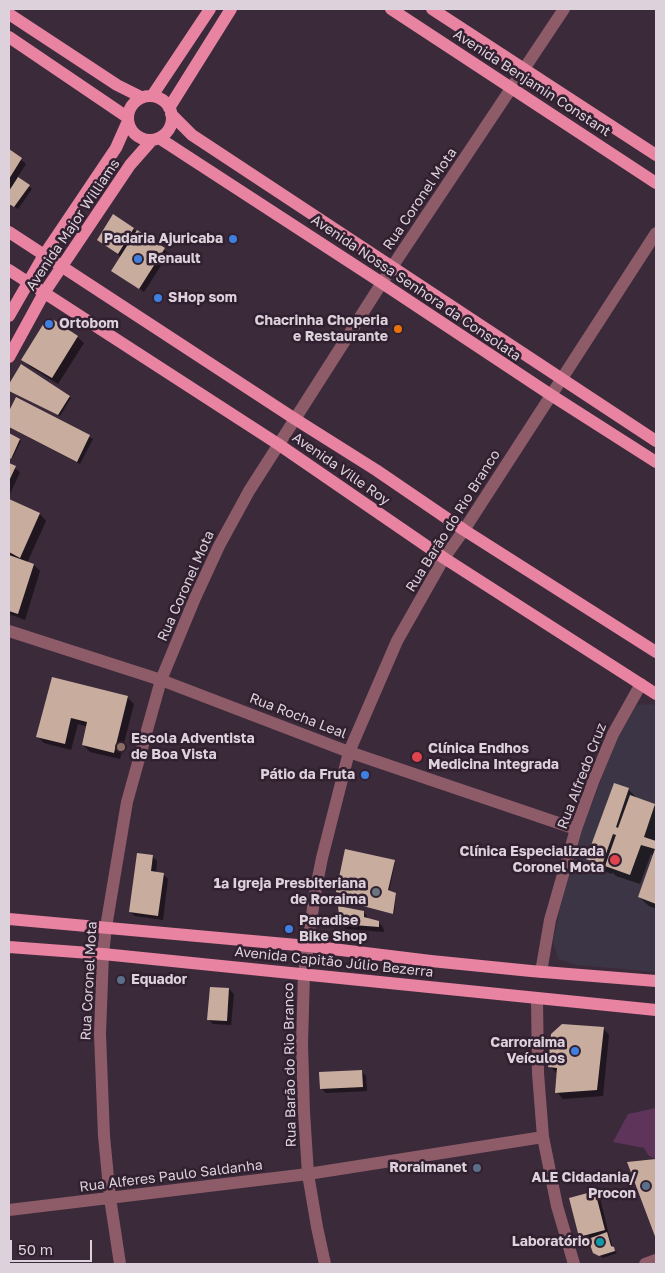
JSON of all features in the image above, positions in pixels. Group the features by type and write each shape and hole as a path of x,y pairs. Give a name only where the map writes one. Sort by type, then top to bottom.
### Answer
{"main road":[{"path":"128,119 131,105 146,96 210,9"},
{"path":"170,111 232,9"},
{"name":"Avenida Benjamin Constant","path":"391,9 656,182"},
{"name":"Avenida Benjamin Constant","path":"432,9 656,155"},
{"path":"9,14 117,85 146,96 159,98 170,111 172,122 169,128 165,134 156,139 139,138 134,133 128,119 9,37"},
{"name":"Avenida Nossa Senhora da Consolata","path":"170,111 192,135 656,441"},
{"name":"Avenida Major Williams","path":"9,316 44,255 116,148 128,119"},
{"name":"Avenida Nossa Senhora da Consolata","path":"156,139 382,283 656,462"},
{"name":"Avenida Major Williams","path":"9,357 44,293 130,166 156,139"},
{"name":"Avenida Ville Roy","path":"9,232 294,420 376,470 464,530 656,652"},
{"name":"Avenida Ville Roy","path":"9,270 278,444 444,558 656,694"},
{"name":"Avenida Capitão Júlio Bezerra","path":"9,919 308,946 541,972 656,981"},
{"name":"Avenida Capitão Júlio Bezerra","path":"9,947 103,954 656,1010"}],"street":[{"name":"Rua Coronel Mota","path":"120,1264 110,1198 104,1136 100,1034 103,954 127,802 161,680 219,546 249,491 392,267 564,9"},
{"name":"Rua Barão do Rio Branco","path":"326,1264 317,1228 308,1174 302,1044 304,974 322,858 350,752 397,641 444,558 656,233"},
{"name":"Rua Rocha Leal","path":"9,632 161,680 350,752 576,829"},
{"name":"Rua Alfredo Cruz","path":"541,972 550,920 576,829 613,734 641,684"},
{"path":"536,999 538,1072 543,1137 557,1206 574,1264"},
{"name":"Rua Alferes Paulo Saldanha","path":"9,1210 308,1174 543,1137"},
{"path":"645,1264 656,1260"}],"shaded area":[{"name":"Clínica Especializada Coronel Mota","path":"652,704 656,706 656,972 576,965 558,959 553,941 564,889 582,830 617,738 637,705"},
{"path":"656,1108 656,1159 649,1156 644,1148 613,1142 628,1114"}],"building":[{"path":"9,149 22,158 9,179"},
{"path":"18,177 30,185 14,207 9,204 9,191"},
{"path":"113,214 134,228 118,254 97,240"},
{"name":"Renault","path":"137,230 165,248 139,289 111,271"},
{"path":"48,319 54,320 78,336 52,378 21,360"},
{"path":"21,364 70,396 58,415 9,391 9,384"},
{"path":"16,397 90,435 77,462 9,427 9,411"},
{"path":"9,433 20,439 11,459 9,458"},
{"path":"9,463 16,466 9,481"},
{"path":"9,499 40,513 20,558 9,552"},
{"path":"9,555 34,564 18,614 9,611"},
{"path":"52,677 128,696 114,753 82,745 87,722 71,718 65,744 36,737"},
{"path":"614,783 629,788 616,827 618,828 630,795 655,804 644,837 656,841 656,904 638,897 655,849 641,845 630,875 605,866 616,835 613,834 602,865 586,859"},
{"path":"345,849 395,860 388,890 396,893 393,914 359,905 361,897 336,892"},
{"path":"137,853 153,855 151,871 164,873 158,916 129,912"},
{"path":"338,906 364,911 364,917 379,921 379,927 340,924"},
{"path":"210,987 229,988 227,1021 207,1020"},
{"name":"Carroraima Veículos","path":"562,1024 604,1027 597,1090 555,1093 557,1068 548,1067 551,1034"},
{"path":"362,1070 363,1087 320,1089 319,1072"},
{"name":"ALE Cidadania/ Procon","path":"656,1159 656,1239 627,1162"},
{"path":"595,1191 605,1230 579,1237 569,1198"},
{"name":"Laboratório","path":"607,1232 611,1246 614,1247 615,1251 599,1256 593,1253 588,1239"}],"place":[{"name":"Padaria Ajuricaba","path":"233,239"},
{"name":"Renault","path":"138,259"},
{"name":"SHop som","path":"158,298"},
{"name":"Ortobom","path":"49,324"},
{"name":"Chacrinha Choperia e Restaurante","path":"398,329"},
{"name":"Escola Adventista de Boa Vista","path":"121,747"},
{"name":"Clínica Endhos Medicina Integrada","path":"417,757"},
{"name":"Pátio da Fruta","path":"365,775"},
{"name":"Clínica Especializada Coronel Mota","path":"615,860"},
{"name":"1ª Igreja Presbiteriana de Roraima","path":"376,892"},
{"name":"Paradise Bike Shop","path":"289,929"},
{"name":"Equador","path":"121,980"},
{"name":"Carroraima Veículos","path":"575,1051"},
{"name":"Roraimanet","path":"477,1168"},
{"name":"ALE Cidadania/ Procon","path":"646,1186"},
{"name":"Laboratório","path":"600,1242"}]}
